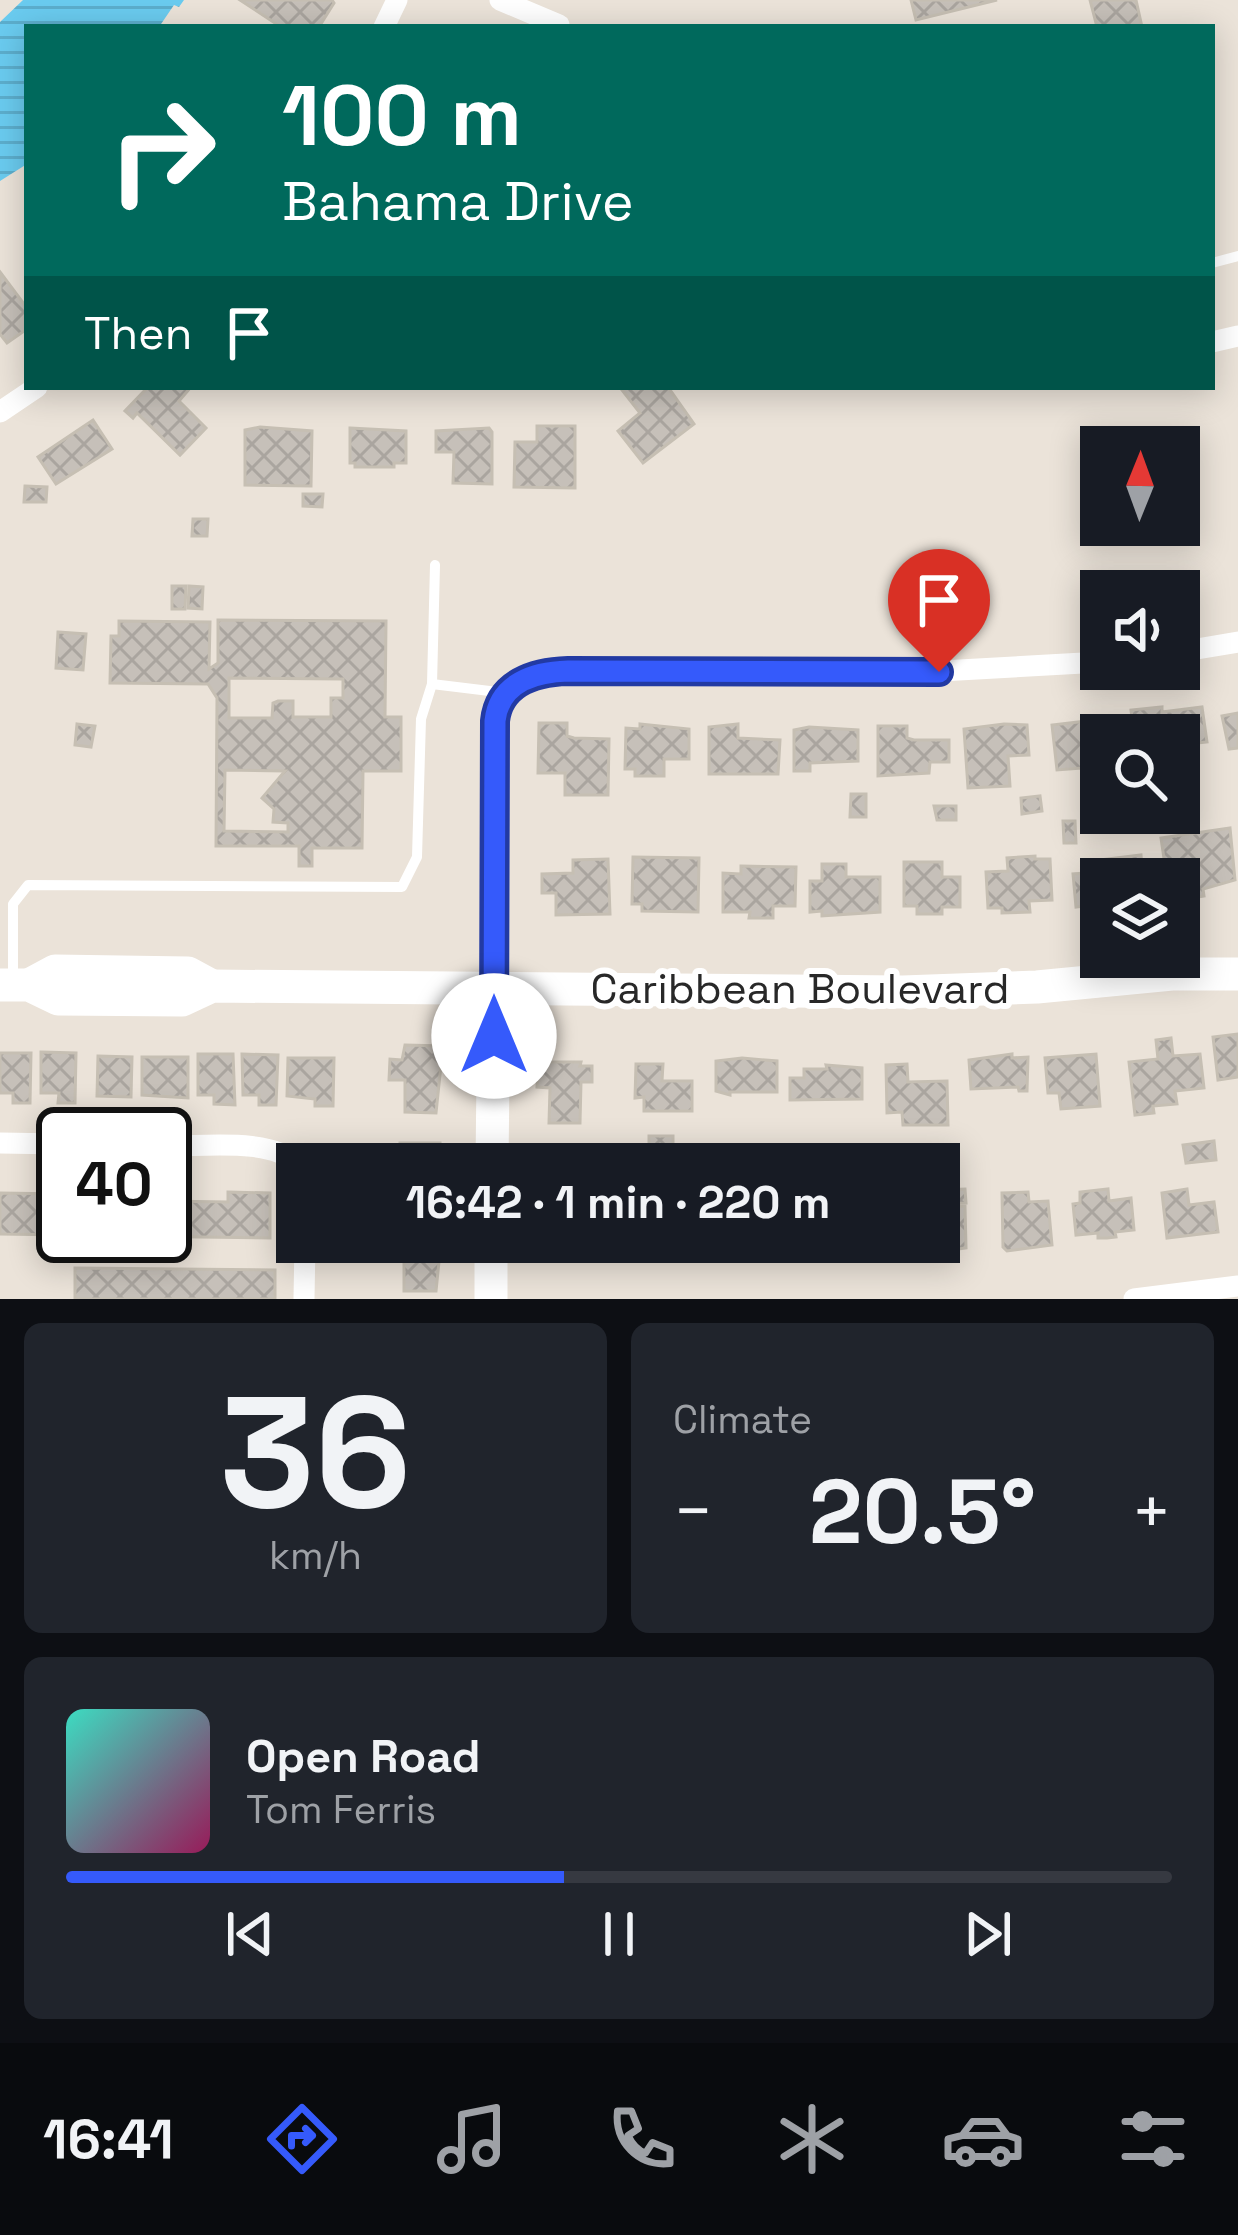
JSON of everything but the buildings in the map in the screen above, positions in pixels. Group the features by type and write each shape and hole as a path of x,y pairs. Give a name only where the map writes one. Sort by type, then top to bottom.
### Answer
{"street":[{"path":"500,0 557,24"},
{"path":"0,412 33,390"},
{"path":"1200,648 1238,642"},
{"path":"492,1143 495,721 506,693 527,678 555,671 904,673 1080,663"},
{"name":"Caribbean Boulevard","path":"1200,966 1238,954"},
{"name":"Caribbean Boulevard","path":"1200,974 1238,974"},
{"name":"Caribbean Boulevard","path":"14,985 58,999 182,1000 212,986 903,992 1130,978"},
{"path":"0,1143 36,1144"},
{"path":"192,1147 267,1148 276,1152"},
{"path":"304,1299 305,1263"},
{"path":"491,1263 491,1299"},
{"path":"1134,1299 1238,1286"}],"lane":[{"path":"14,985 13,904 28,886 402,887 417,856 421,719 432,684 435,565"},
{"path":"432,684 506,693"}],"water":[{"path":"23,0 184,0 179,7 174,5 161,24 24,24 24,166 0,181 0,22"}],"route":[{"path":"494,1036 495,721 500,700 514,686 541,673 568,671 939,672"}]}
